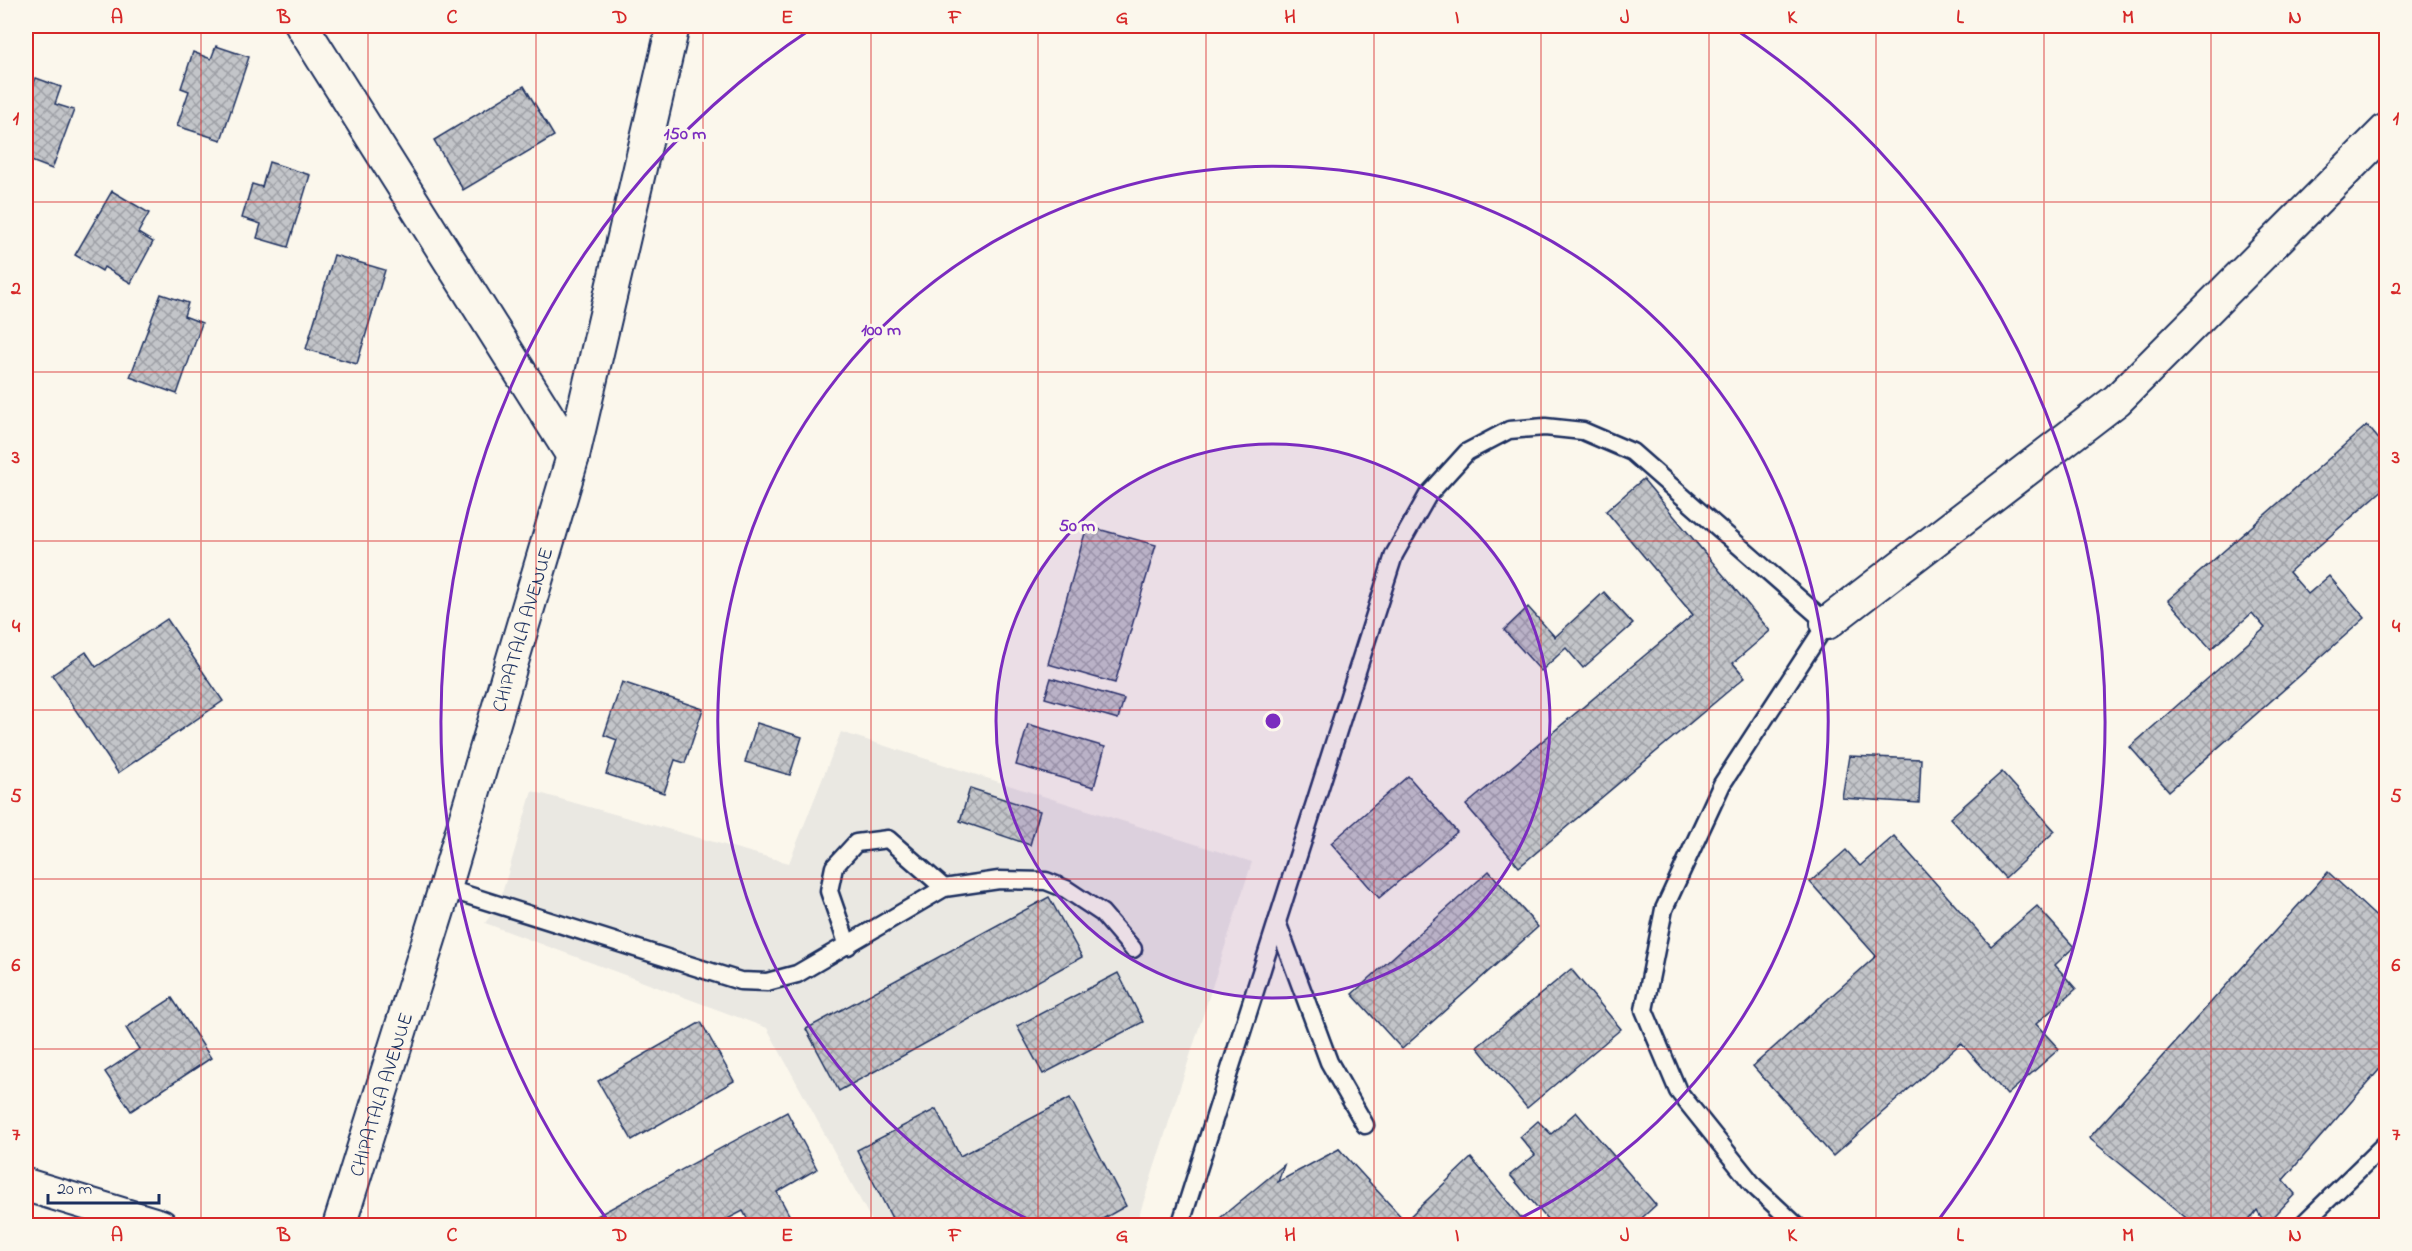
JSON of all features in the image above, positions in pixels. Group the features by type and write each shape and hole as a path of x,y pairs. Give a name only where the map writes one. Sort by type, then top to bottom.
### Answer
{"street":[{"path":"302,26 573,456"},
{"name":"CHIPATALA AVENUE","path":"339,1226 445,888 573,456 673,26"},
{"path":"1827,623 2117,400 2386,130"},
{"path":"26,1185 161,1226"}],"lane":[{"path":"1180,1226 1394,555 1428,495 1467,452 1509,430 1545,427 1583,431 1632,452 1827,623 1722,784 1664,909 1644,1010 1678,1091 1754,1186 1797,1226"},
{"path":"848,946 829,891 834,867 856,843 888,839 944,888"},
{"path":"445,888 740,981 767,982 797,974 944,888 999,880 1046,881 1066,889 1102,913 1133,949"},
{"path":"1277,922 1329,1062 1365,1125"},
{"path":"2301,1226 2386,1143"}],"shaded area":[{"path":"841,732 1252,862 1136,1225 874,1225 767,1028 485,923 499,904 532,791 789,863"}],"building":[{"path":"216,46 249,57 221,140 177,126 189,91 181,88 193,52 211,59"},
{"path":"36,78 61,87 55,104 74,110 52,169 26,159 26,105"},
{"path":"524,86 554,136 463,190 434,140"},
{"path":"269,162 310,175 288,247 257,238 261,224 242,218 252,184 262,187"},
{"path":"112,191 149,213 138,233 153,242 131,283 104,267 102,271 75,255"},
{"path":"334,255 385,270 357,364 306,349"},
{"path":"161,294 188,303 184,316 202,323 177,394 130,377"},
{"path":"2367,425 2386,448 2386,487 2289,572 2308,594 2329,576 2365,618 2169,791 2130,747 2265,628 2252,613 2211,649 2168,600"},
{"path":"1643,479 1770,631 1733,663 1745,677 1519,867 1466,805 1693,615 1606,511"},
{"path":"1087,526 1156,545 1115,683 1048,664"},
{"path":"1604,592 1633,624 1583,668 1566,648 1541,671 1504,630 1528,607 1555,637"},
{"path":"167,619 223,701 118,773 52,675 86,652 96,667"},
{"path":"1051,678 1124,699 1118,719 1045,698"},
{"path":"622,682 703,709 685,763 675,760 664,793 606,774 617,740 604,735"},
{"path":"757,723 802,737 790,775 745,762"},
{"path":"1028,724 1105,747 1094,787 1016,765"},
{"path":"1849,756 1921,759 1919,803 1842,798"},
{"path":"2002,772 2055,831 2005,878 1950,818"},
{"path":"1408,776 1457,832 1379,898 1331,843"},
{"path":"970,788 1040,811 1030,845 960,821"},
{"path":"1894,836 1991,946 2037,906 2074,947 2055,965 2076,989 2036,1024 2059,1049 2007,1095 1961,1043 1833,1156 1753,1066 1876,956 1810,882 1846,850 1860,866"},
{"path":"1489,871 1538,927 1402,1049 1352,994"},
{"path":"2328,872 2386,926 2386,1062 2283,1180 2295,1194 2266,1225 2257,1210 2245,1226 2196,1226 2089,1138"},
{"path":"1049,897 1082,957 839,1091 806,1029"},
{"path":"1571,969 1621,1029 1527,1108 1477,1047"},
{"path":"1118,973 1143,1022 1043,1074 1017,1026"},
{"path":"172,998 211,1058 131,1111 105,1072 139,1049 126,1028"},
{"path":"701,1022 734,1081 632,1140 598,1081"},
{"path":"1070,1098 1126,1206 1090,1226 896,1226 857,1150 936,1109 960,1156"},
{"path":"787,1112 817,1169 777,1192 795,1226 751,1226 743,1211 714,1226 599,1226 595,1217"},
{"path":"1576,1112 1656,1205 1633,1226 1553,1226 1510,1175 1535,1155 1520,1137 1538,1121 1551,1134"},
{"path":"1339,1149 1400,1222 1396,1226 1226,1226 1278,1182 1288,1192"},
{"path":"1339,1149 1405,1221 1400,1226 1217,1226 1214,1223 1284,1165 1278,1182"},
{"path":"1471,1158 1528,1226 1400,1226 1405,1221"}]}
